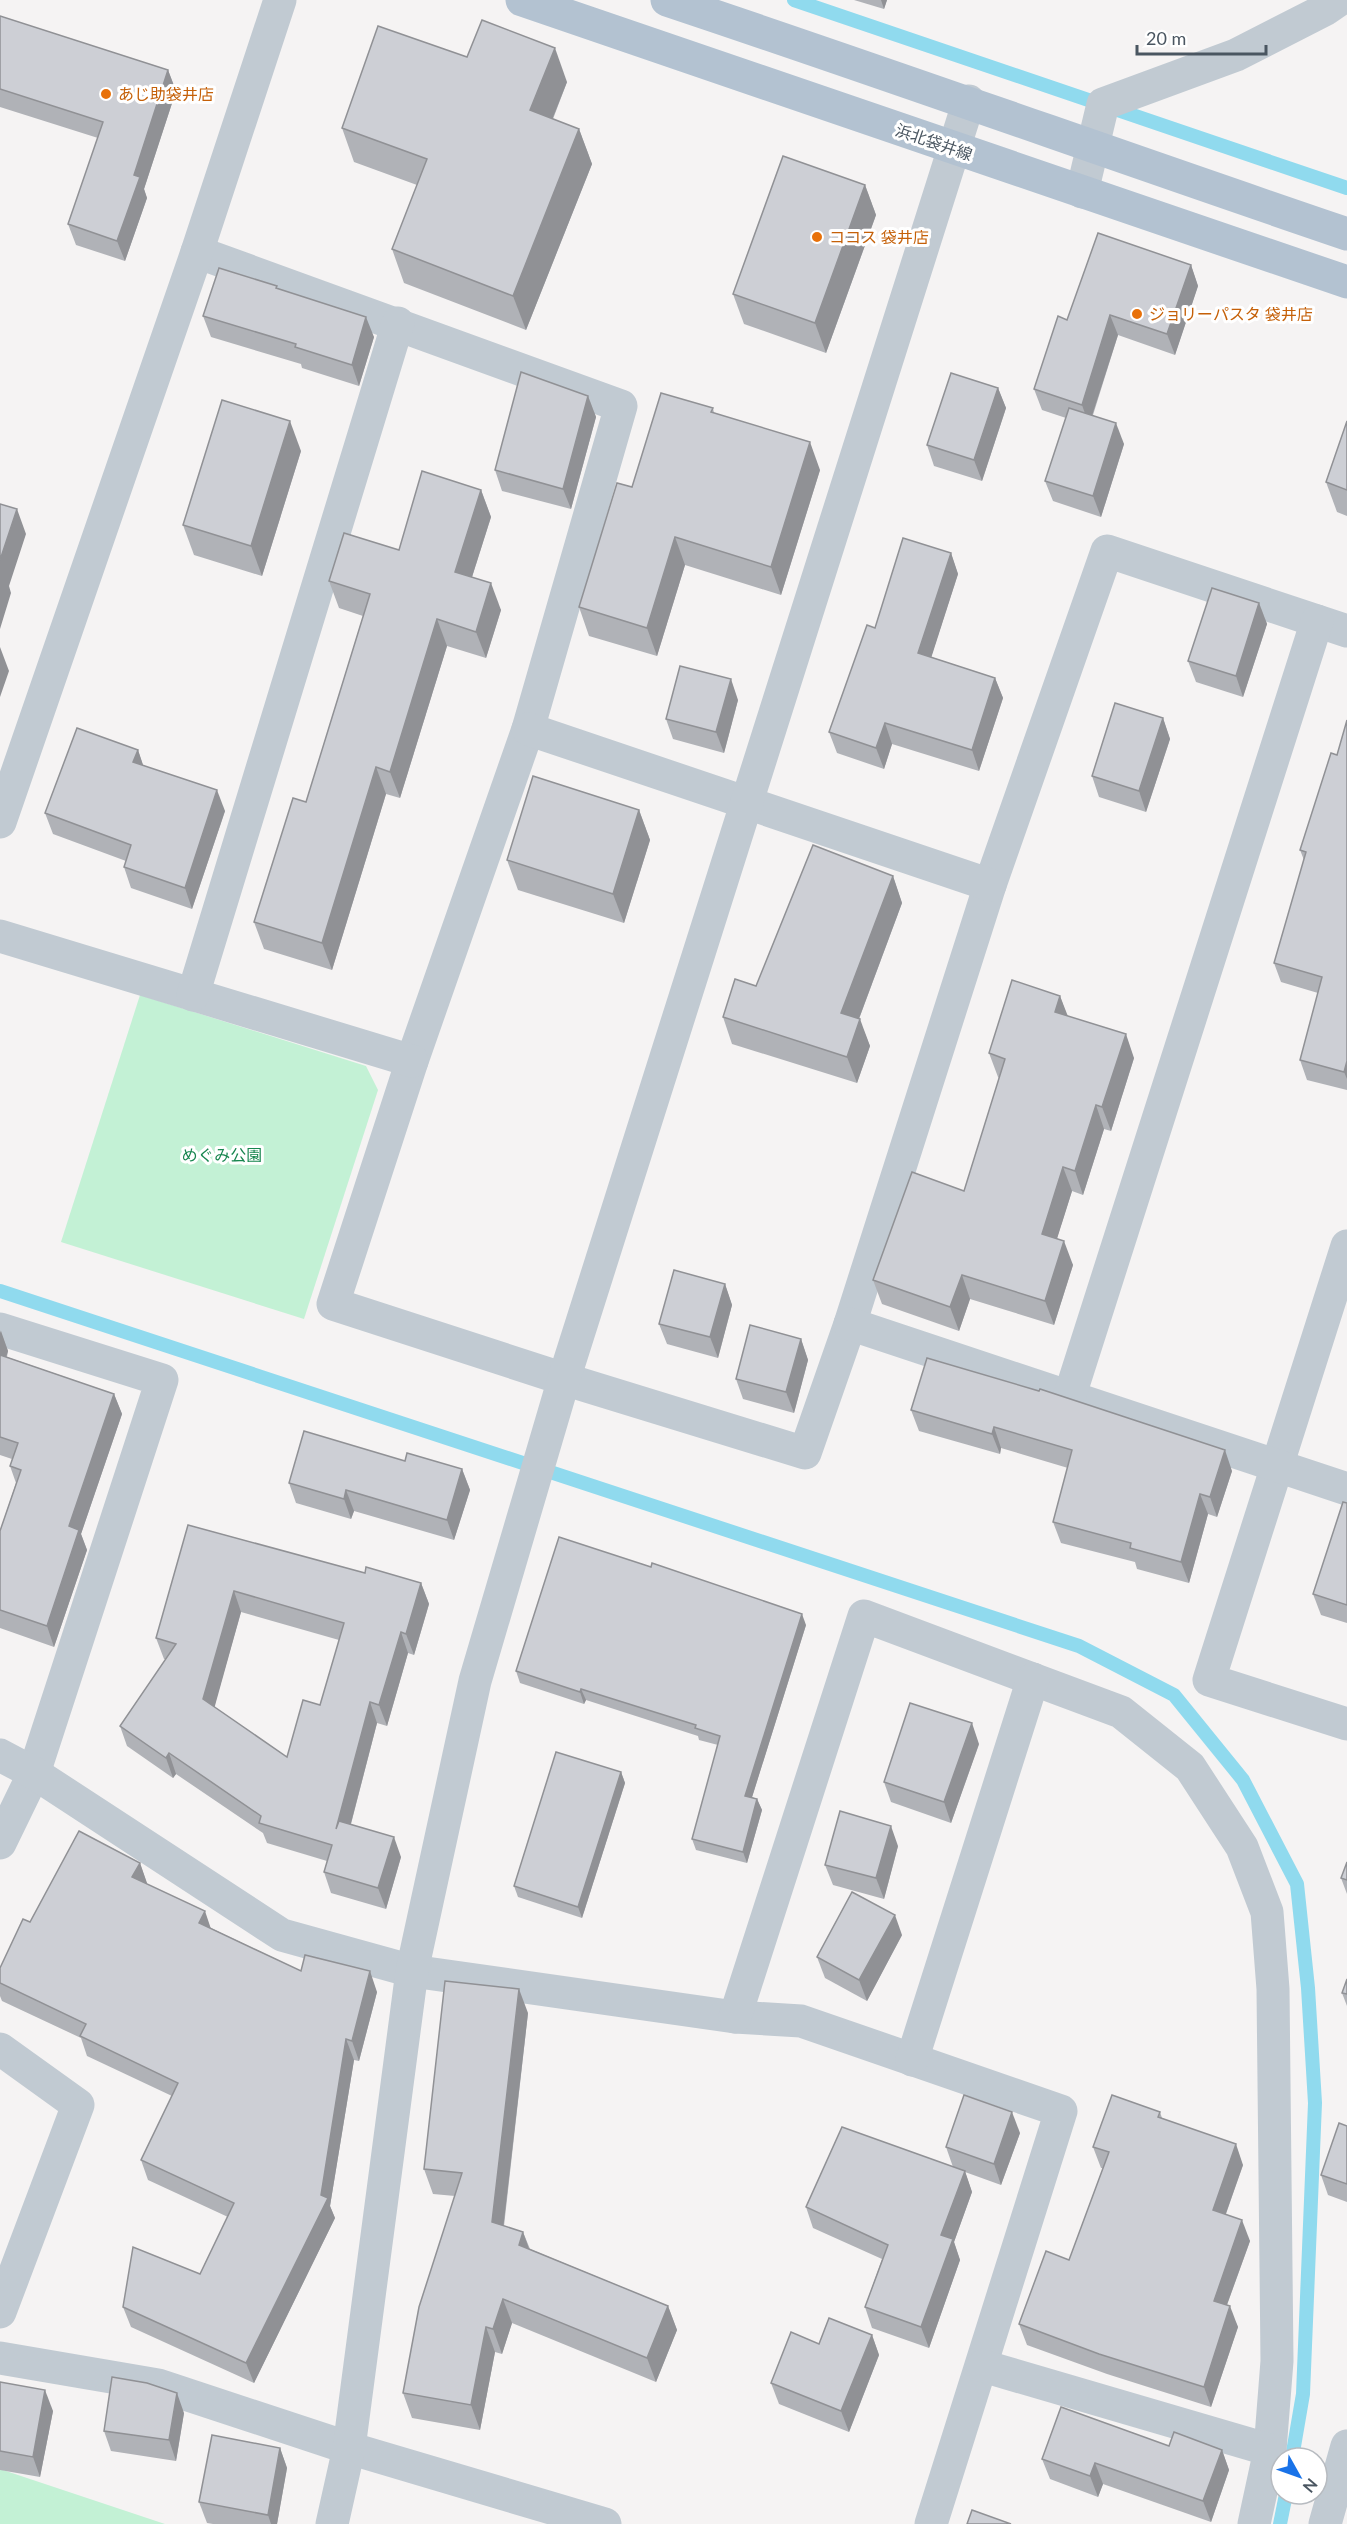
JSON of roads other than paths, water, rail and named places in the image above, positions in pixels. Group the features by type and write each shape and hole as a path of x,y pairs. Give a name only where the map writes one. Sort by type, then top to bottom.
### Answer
{"main road":[{"name":"浜北袋井線","path":"522,0 1347,282"},
{"path":"668,0 969,101 1092,147 1347,234"}],"street":[{"path":"0,822 197,252 280,0"},
{"path":"1082,192 1103,104 1236,55 1326,9 1338,0"},
{"path":"332,2524 349,2448 412,1971 475,1681 564,1379 969,101"},
{"path":"197,252 398,322 621,406 528,729 412,1060 333,1304 564,1379 805,1453 850,1324 990,885 1107,551 1332,626 1069,1398"},
{"path":"193,995 398,322"},
{"path":"528,729 990,885"},
{"path":"0,936 412,1060"},
{"path":"1347,1246 1209,1680 1347,1724"},
{"path":"850,1324 1347,1489"},
{"path":"0,1329 162,1380 34,1773 0,1843"},
{"path":"735,2017 864,1616 1121,1712 1190,1767 1242,1847 1267,1912 1273,1989 1277,2361 1270,2446"},
{"path":"912,2060 1033,1679"},
{"path":"0,1755 34,1773 282,1935 412,1971 735,2017 801,2021 1061,2112 983,2366 931,2524"},
{"path":"0,2049 78,2105 0,2312"},
{"path":"0,2358 158,2385 349,2448 605,2524"},
{"path":"983,2366 1269,2450"},
{"path":"1325,2524 1347,2446"},
{"path":"1254,2524 1269,2455"}],"waterway":[{"path":"794,0 1347,188"},
{"path":"0,1291 1079,1646 1174,1695 1243,1780 1297,1884 1308,1988 1315,2103 1303,2394 1294,2446"},
{"path":"1280,2524 1284,2506"}],"place":[{"name":"あじ助袋井店","path":"106,94"},
{"name":"ココス 袋井店","path":"817,237"},
{"name":"ジョリーパスタ 袋井店","path":"1137,314"}],"park label":[{"name":"めぐみ公園","path":"222,1155"}]}
